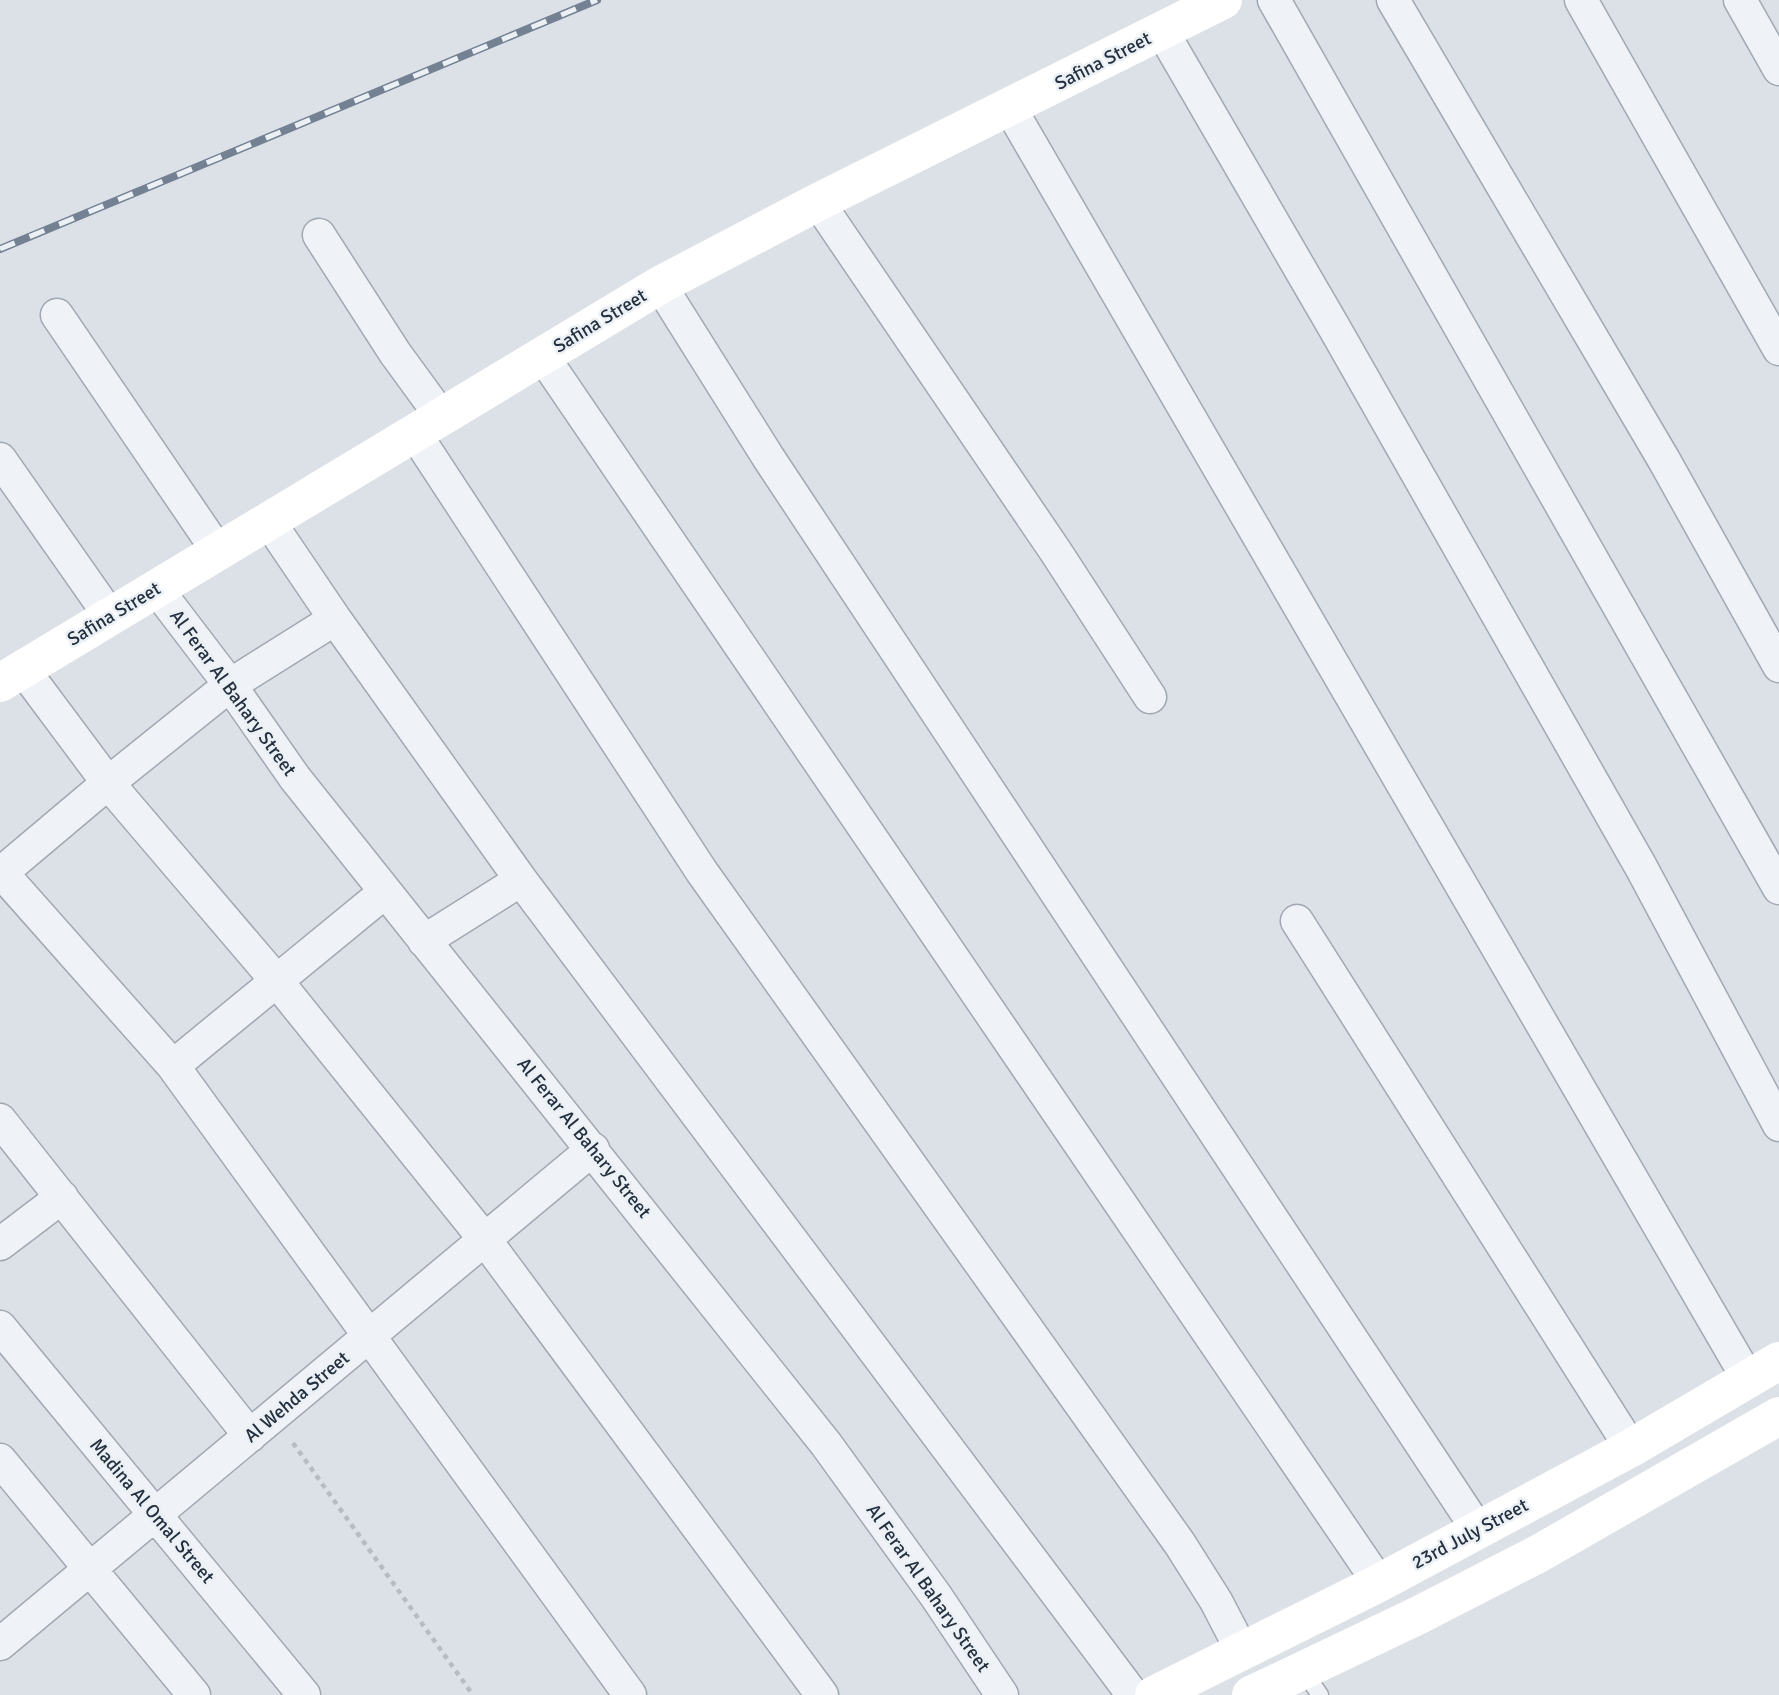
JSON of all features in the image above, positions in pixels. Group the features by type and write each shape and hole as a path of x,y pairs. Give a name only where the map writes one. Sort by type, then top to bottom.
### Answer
{"street":[{"name":"Safina Street","path":"12,676 660,285 818,202 1223,0"},
{"path":"1274,0 1779,888"},
{"path":"1392,0 1664,460 1779,666"},
{"path":"1581,0 1779,349"},
{"path":"1740,0 1779,69"},
{"path":"1162,31 1641,867 1779,1125"},
{"path":"1010,108 1764,1370"},
{"path":"818,202 1056,552 1150,697"},
{"path":"319,235 395,353 428,424 702,872 1180,1544 1216,1601 1242,1651"},
{"path":"660,285 768,457 1478,1530"},
{"path":"57,315 217,551"},
{"path":"542,355 1379,1583"},
{"path":"0,459 110,616"},
{"path":"268,520 335,619 521,880 1133,1695"},
{"name":"Al Ferar Al Bahary Street","path":"156,588 230,685 295,778 826,1444 936,1596 1002,1695"},
{"path":"335,619 230,685 1,873 173,1066 629,1695"},
{"path":"12,676 108,783 276,980 486,1241 822,1695"},
{"path":"424,941 521,880"},
{"path":"173,1066 385,892"},
{"path":"1297,920 1630,1448"},
{"path":"0,1120 250,1436"},
{"name":"Al Wehda Street","path":"0,1644 593,1149"},
{"path":"0,1244 62,1197"},
{"name":"Madina Al Omal Street","path":"0,1327 304,1695"},
{"name":"23rd July Street","path":"1154,1695 1379,1583 1630,1448 1764,1370"},
{"path":"1251,1695 1311,1682 1417,1616 1538,1554 1779,1416"},
{"path":"0,1460 194,1695"}],"path":[{"path":"274,1416 473,1695"}],"railway":[{"path":"0,249 597,0"}]}
